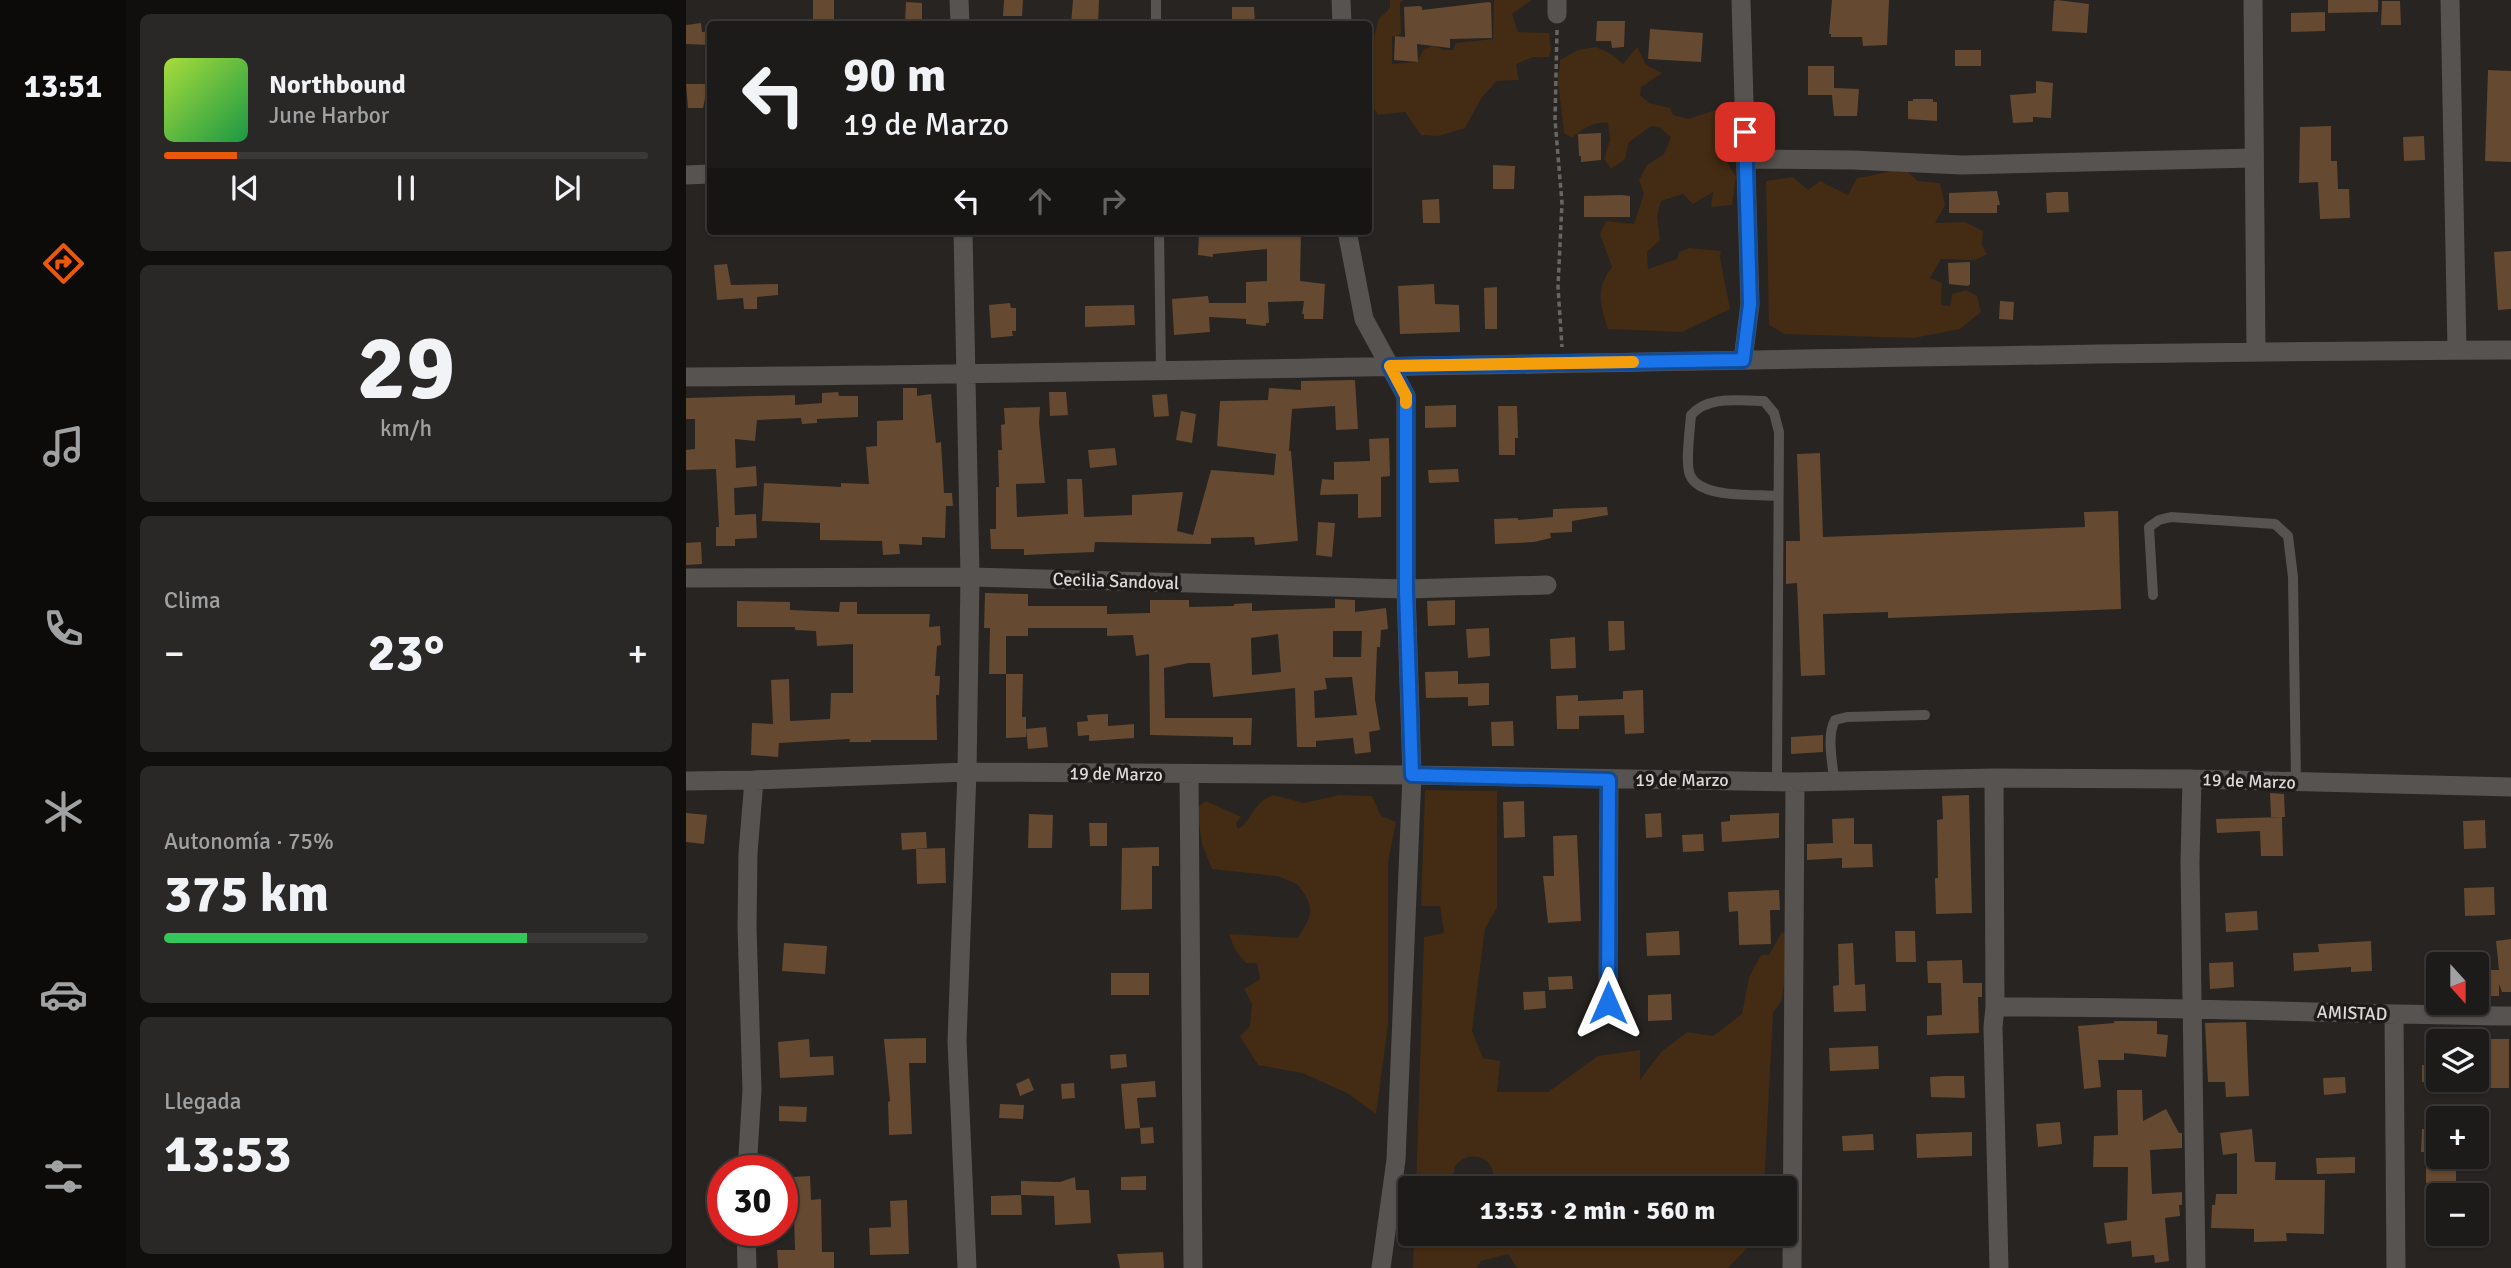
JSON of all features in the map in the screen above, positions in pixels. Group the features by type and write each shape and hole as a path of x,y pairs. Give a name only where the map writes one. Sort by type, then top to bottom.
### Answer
{"street":[{"path":"959,0 960,21"},
{"path":"1341,0 1342,21"},
{"path":"1741,0 1750,304 1743,360"},
{"path":"2253,0 2256,352"},
{"path":"2450,0 2456,350"},
{"path":"1746,159 1962,165 2254,158"},
{"path":"686,175 707,174"},
{"path":"963,235 970,577 967,772 957,1041 967,1268"},
{"path":"1348,235 1364,319 1406,396 1406,589 1412,775 1395,1160 1381,1268"},
{"path":"686,377 965,375 1743,360 2511,350"},
{"name":"Cecilia Sandoval","path":"686,578 970,577 1406,589 1547,585"},
{"name":"19 de Marzo","path":"686,780 967,772 1412,775 1835,782 1994,778 2192,779 2511,787"},
{"path":"1188,775 1193,1268"},
{"path":"1994,778 1993,1027 1999,1268"},
{"path":"2192,779 2190,862 2196,1268"},
{"path":"748,1155 752,1090 747,927 748,853 754,780"},
{"path":"1608,1003 1609,780"},
{"path":"1786,781 1792,1268"},
{"name":"AMISTAD","path":"1995,1007 2511,1016"},
{"path":"2395,1015 2396,1268"},
{"path":"746,1246 747,1268"}],"lane":[{"path":"1156,0 1156,21"},
{"path":"1159,235 1161,371"},
{"path":"1777,496 1709,492 1696,485 1688,474 1691,415 1699,406 1711,402 1764,401 1774,413 1779,432 1777,496 1786,781"},
{"path":"2153,594 2149,527 2159,520 2171,517 2275,524 2287,536 2293,577 2296,783"},
{"path":"1835,782 1831,741 1831,727 1835,720 1847,717 1925,715"}],"path":[{"path":"1557,7 1555,120 1562,203 1558,287 1563,363"}],"shaded area":[{"path":"1390,0 1403,0 1400,3 1401,34 1392,37 1392,64 1417,62 1424,49 1434,46 1453,50 1456,43 1493,39 1494,0 1532,0 1512,14 1518,32 1549,33 1551,50 1549,57 1533,57 1516,64 1519,80 1497,81 1482,97 1465,128 1439,136 1421,135 1405,112 1378,115 1372,106 1372,42 1379,19 1390,8"},
{"path":"1596,47 1623,64 1637,47 1646,65 1662,73 1641,87 1640,95 1649,103 1670,108 1673,115 1689,119 1727,106 1731,121 1724,149 1736,177 1732,205 1711,207 1713,192 1693,204 1683,194 1661,201 1657,216 1660,240 1647,252 1648,269 1677,259 1679,252 1689,248 1721,251 1730,309 1682,332 1608,329 1605,320 1601,290 1612,267 1600,234 1606,221 1634,224 1644,194 1639,180 1647,165 1664,154 1671,137 1659,127 1651,126 1629,142 1625,159 1611,169 1604,159 1610,140 1608,123 1589,126 1572,138 1564,133 1558,81 1560,60 1578,50"},
{"path":"1903,168 1918,181 1940,183 1945,205 1935,223 1965,222 1983,231 1982,245 1987,254 1975,260 1941,259 1930,278 1942,283 1941,305 1950,306 1952,294 1966,290 1977,296 1981,312 1960,329 1914,338 1784,334 1769,325 1766,181 1793,177 1808,190 1820,181 1848,195 1857,178"},
{"path":"1425,790 1497,791 1497,908 1485,928 1472,1031 1483,1058 1500,1061 1497,1092 1548,1092 1598,1056 1640,1050 1640,1080 1661,1052 1687,1032 1713,1036 1742,1014 1749,977 1761,955 1769,955 1782,932 1789,938 1782,1000 1773,1013 1765,1176 1493,1176 1493,1171 1484,1159 1470,1157 1455,1166 1453,1176 1416,1176 1424,937 1444,933 1440,906 1421,906"},
{"path":"1273,795 1304,803 1339,795 1372,796 1381,816 1396,822 1388,862 1388,1025 1376,1114 1347,1093 1302,1073 1258,1065 1240,1036 1250,1026 1252,1004 1244,989 1260,979 1257,963 1246,963 1235,950 1229,934 1298,938 1307,922 1310,905 1297,884 1277,876 1212,869 1202,844 1197,808 1206,801 1241,817 1236,823 1238,829 1260,803"},
{"path":"1414,1246 1749,1246 1728,1268 1517,1268 1508,1254 1481,1261 1477,1268 1413,1268"}],"building":[{"path":"813,0 834,0 834,21 813,21"},
{"path":"1004,0 1023,0 1022,16 1003,16"},
{"path":"1073,0 1099,0 1098,21 1071,21"},
{"path":"1832,0 1889,0 1887,45 1863,46 1862,37 1831,37"},
{"path":"2328,0 2378,0 2378,12 2328,13"},
{"path":"2054,1 2089,4 2087,33 2052,31"},
{"path":"2382,1 2400,1 2401,25 2381,25"},
{"path":"906,2 922,3 922,21 905,21"},
{"path":"1489,2 1492,38 1450,39 1450,48 1417,44 1418,62 1394,60 1395,36 1405,37 1404,7 1419,6 1422,10"},
{"path":"1232,7 1254,7 1255,21 1232,21"},
{"path":"2325,12 2325,31 2291,32 2291,13"},
{"path":"1597,21 1625,21 1624,47 1612,48 1611,41 1596,41"},
{"path":"701,23 702,32 707,31 707,45 686,44 686,25"},
{"path":"1650,29 1703,33 1701,62 1648,59"},
{"path":"1955,50 1981,50 1981,66 1955,66"},
{"path":"1808,66 1834,66 1834,88 1859,89 1857,116 1834,116 1832,95 1808,95"},
{"path":"2488,70 2511,71 2511,162 2485,161"},
{"path":"2036,81 2053,83 2051,118 2033,117 2033,122 2013,123 2010,95 2036,93"},
{"path":"686,84 707,84 703,108 688,108"},
{"path":"1933,99 1933,102 1937,102 1937,121 1908,119 1908,101"},
{"path":"2331,126 2331,161 2337,161 2338,189 2349,189 2350,218 2320,219 2318,182 2299,183 2300,127"},
{"path":"1601,133 1601,160 1581,162 1578,134"},
{"path":"2424,136 2425,160 2404,161 2403,137"},
{"path":"1493,165 1515,166 1514,189 1493,189"},
{"path":"1997,191 2000,205 1997,205 1997,213 1949,213 1949,193"},
{"path":"2068,192 2069,212 2047,213 2046,193"},
{"path":"1584,196 1630,196 1630,217 1584,217"},
{"path":"1439,199 1440,223 1423,223 1422,200"},
{"path":"1199,235 1301,235 1300,281 1325,284 1323,319 1304,319 1304,301 1268,302 1269,323 1266,323 1266,326 1246,324 1246,319 1209,317 1210,332 1174,335 1172,299 1208,296 1209,303 1246,303 1246,282 1267,281 1267,249 1213,254 1213,257 1198,255"},
{"path":"2511,251 2511,309 2498,310 2494,252"},
{"path":"1970,262 1970,284 1949,284 1948,263"},
{"path":"727,264 731,285 778,284 778,295 757,297 757,309 744,309 743,298 717,300 714,265"},
{"path":"1434,284 1435,304 1459,305 1460,332 1400,334 1398,286"},
{"path":"1497,287 1497,329 1485,329 1484,288"},
{"path":"2000,301 2014,302 2013,320 1999,319"},
{"path":"1010,303 1011,308 1016,308 1016,331 1012,331 1013,336 991,338 989,305"},
{"path":"1134,305 1135,325 1085,327 1085,306"},
{"path":"1355,380 1358,429 1336,430 1335,406 1292,409 1289,451 1298,541 1255,545 1254,537 1211,538 1211,544 1095,542 1094,552 1024,555 1024,549 991,549 990,529 996,529 998,450 1002,450 1001,425 1005,424 1004,408 1040,407 1045,483 1016,484 1017,517 1068,514 1067,479 1082,479 1084,517 1132,515 1132,495 1183,492 1177,531 1193,535 1211,470 1274,475 1276,454 1217,446 1220,401 1268,400 1269,388 1301,390 1301,381"},
{"path":"903,388 917,388 917,396 931,394 936,443 941,442 944,493 952,493 953,506 946,506 945,538 922,537 922,545 899,544 900,554 883,555 882,541 820,540 820,523 762,521 764,483 841,487 841,483 869,484 866,447 877,446 877,421 903,420"},
{"path":"838,392 839,396 858,396 858,417 817,419 817,423 802,424 801,418 757,420 755,441 735,439 736,468 756,466 757,486 734,488 735,515 756,514 757,538 735,539 735,546 716,546 716,527 719,527 716,469 686,470 686,450 695,449 695,419 686,419 686,398 795,395 795,405 822,403 822,393"},
{"path":"1049,392 1066,392 1068,415 1050,416"},
{"path":"1167,394 1169,416 1154,417 1152,395"},
{"path":"1456,405 1456,427 1425,428 1425,406"},
{"path":"1498,406 1517,406 1518,438 1515,438 1515,455 1499,455"},
{"path":"1181,411 1196,414 1192,443 1176,440"},
{"path":"1389,438 1390,476 1381,477 1381,517 1358,518 1358,494 1320,495 1322,479 1334,480 1334,462 1370,461 1369,439"},
{"path":"1115,448 1117,465 1090,468 1088,450"},
{"path":"1820,453 1823,537 2085,527 2084,512 2118,511 2121,609 1888,618 1888,612 1823,614 1825,675 1801,676 1797,583 1786,584 1786,541 1800,541 1797,454"},
{"path":"1458,469 1459,482 1429,483 1428,470"},
{"path":"1607,507 1608,515 1572,521 1572,532 1550,533 1551,538 1534,542 1495,544 1494,519 1553,517 1553,509"},
{"path":"1318,522 1335,523 1332,557 1316,555"},
{"path":"701,542 702,564 686,565 686,543"},
{"path":"985,593 1028,594 1028,606 1107,606 1107,614 1150,613 1150,600 1189,600 1189,607 1252,603 1252,611 1335,608 1335,599 1355,600 1355,612 1386,608 1388,629 1381,630 1380,647 1377,647 1375,699 1380,730 1369,732 1371,752 1355,754 1353,738 1316,741 1316,747 1297,747 1295,688 1213,697 1210,663 1189,663 1164,668 1165,718 1252,718 1251,745 1233,745 1233,737 1150,735 1149,654 1136,656 1133,635 1107,636 1107,628 1028,628 1028,636 1006,636 1006,674 989,674 990,628 984,628","holes":["1333,631 1362,631 1361,657 1333,657","1278,634 1281,672 1252,675 1251,638","1352,677 1357,715 1315,718 1314,691 1327,689 1325,678"]},
{"path":"1455,600 1455,625 1428,626 1427,601"},
{"path":"737,601 790,602 790,610 839,612 840,602 857,602 857,614 930,614 929,627 940,626 941,645 937,646 935,676 940,676 939,695 936,695 937,740 849,742 850,739 779,743 778,757 751,755 752,723 773,724 771,680 789,679 790,721 830,719 831,693 853,693 853,644 817,646 816,631 795,630 795,627 737,627"},
{"path":"1608,621 1624,621 1625,650 1609,651"},
{"path":"1489,628 1490,656 1468,658 1466,629"},
{"path":"1575,637 1576,668 1551,669 1550,639"},
{"path":"1458,671 1458,684 1489,683 1489,705 1468,706 1468,697 1426,698 1425,672"},
{"path":"1006,674 1023,674 1022,717 1026,717 1026,737 1006,738"},
{"path":"1643,690 1644,733 1625,734 1624,715 1579,716 1579,729 1557,729 1556,696 1578,695 1578,701 1623,699 1623,691"},
{"path":"1108,714 1108,726 1134,724 1134,738 1089,741 1089,735 1078,736 1077,722 1088,721 1087,715"},
{"path":"1513,721 1514,746 1492,746 1491,722"},
{"path":"1046,727 1048,747 1028,749 1026,729"},
{"path":"1823,735 1823,752 1791,754 1791,737"},
{"path":"2270,793 2284,794 2285,817 2271,817"},
{"path":"1969,795 1972,913 1936,914 1937,820 1943,819 1942,796"},
{"path":"1524,801 1525,837 1504,838 1503,802"},
{"path":"686,813 707,815 704,844 686,842"},
{"path":"1661,813 1662,837 1646,838 1645,814"},
{"path":"1779,813 1779,838 1722,842 1721,822 1730,821 1730,815"},
{"path":"1029,814 1053,815 1052,848 1028,848"},
{"path":"2282,817 2283,856 2261,856 2260,831 2217,833 2216,819"},
{"path":"1854,818 1854,844 1872,844 1873,867 1842,868 1842,858 1807,860 1807,844 1833,843 1832,819"},
{"path":"2485,820 2486,848 2464,849 2463,821"},
{"path":"1089,823 1107,823 1107,846 1090,846"},
{"path":"926,832 927,848 902,850 901,833"},
{"path":"1703,834 1704,851 1683,852 1682,835"},
{"path":"1577,835 1581,921 1548,923 1543,876 1554,876 1553,836"},
{"path":"1159,847 1159,866 1152,866 1152,909 1121,910 1122,848"},
{"path":"945,848 946,883 917,884 916,849"},
{"path":"2494,887 2495,915 2465,916 2464,888"},
{"path":"1779,890 1780,910 1770,910 1771,944 1739,945 1738,911 1729,912 1728,892"},
{"path":"2257,911 2258,930 2226,932 2225,913"},
{"path":"1679,931 1680,955 1647,956 1646,933"},
{"path":"1895,931 1915,931 1916,962 1896,962"},
{"path":"2511,939 2511,992 2502,992 2499,984 2499,996 2489,996 2489,970 2499,970 2496,941"},
{"path":"2371,941 2372,971 2351,972 2351,967 2294,971 2293,953 2319,952 2318,944"},
{"path":"784,943 827,946 825,974 782,971"},
{"path":"1853,943 1855,985 1865,984 1866,1011 1834,1012 1833,986 1839,985 1838,944"},
{"path":"1962,960 1963,983 1982,983 1982,997 1978,997 1979,1033 1927,1035 1927,1016 1942,1015 1941,983 1928,983 1927,961"},
{"path":"2233,962 2234,987 2210,989 2209,963"},
{"path":"1111,973 1149,973 1149,995 1111,995"},
{"path":"1572,976 1573,989 1549,990 1548,977"},
{"path":"1545,991 1546,1008 1524,1010 1523,992"},
{"path":"1671,994 1672,1020 1648,1021 1648,995"},
{"path":"2114,1021 2157,1021 2157,1034 2168,1035 2166,1057 2124,1053 2124,1060 2098,1060 2101,1087 2084,1089 2078,1026"},
{"path":"2246,1022 2249,1096 2226,1097 2225,1082 2208,1082 2205,1023"},
{"path":"926,1038 926,1063 909,1063 912,1134 889,1135 890,1101 884,1039"},
{"path":"809,1039 810,1057 833,1056 834,1075 780,1078 778,1042"},
{"path":"2489,1039 2509,1039 2509,1088 2489,1088"},
{"path":"1878,1046 1879,1069 1830,1071 1829,1048"},
{"path":"1126,1054 1127,1067 1111,1069 1110,1055"},
{"path":"2422,1065 2426,1065 2426,1082 2422,1082"},
{"path":"1964,1076 1965,1098 1931,1097 1930,1077"},
{"path":"2345,1077 2346,1093 2324,1095 2323,1078"},
{"path":"1029,1078 1034,1090 1020,1096 1016,1084"},
{"path":"1155,1081 1156,1097 1137,1098 1140,1128 1125,1129 1121,1084"},
{"path":"1074,1083 1075,1098 1062,1099 1061,1084"},
{"path":"2117,1090 2142,1090 2143,1121 2166,1109 2179,1133 2182,1133 2182,1148 2150,1150 2152,1194 2182,1192 2180,1216 2165,1218 2169,1261 2155,1263 2154,1255 2132,1257 2131,1241 2107,1244 2104,1223 2127,1220 2128,1167 2093,1167 2094,1136 2118,1135"},
{"path":"1000,1104 1024,1105 1023,1119 999,1118"},
{"path":"779,1106 807,1107 806,1122 779,1121"},
{"path":"2060,1122 2062,1144 2038,1147 2036,1124"},
{"path":"1153,1127 1154,1143 1141,1144 1140,1128"},
{"path":"2252,1129 2255,1162 2276,1162 2275,1180 2325,1180 2324,1234 2286,1233 2287,1241 2254,1242 2254,1229 2211,1228 2212,1205 2215,1205 2216,1194 2237,1194 2237,1153 2223,1155 2220,1133"},
{"path":"2422,1129 2426,1129 2426,1152 2421,1152"},
{"path":"1972,1132 1972,1156 1917,1158 1916,1134"},
{"path":"1873,1134 1874,1150 1843,1151 1842,1136"},
{"path":"2355,1157 2355,1173 2317,1174 2316,1158"},
{"path":"2426,1169 2456,1169 2456,1182 2426,1183"},
{"path":"810,1176 811,1200 821,1199 822,1252 834,1252 834,1268 778,1268 777,1250 795,1250 795,1246 798,1246 798,1177"},
{"path":"1146,1176 1146,1190 1121,1190 1121,1177"},
{"path":"1075,1177 1076,1190 1089,1190 1091,1223 1055,1225 1054,1196 1021,1195 1021,1181 1060,1182"},
{"path":"1021,1195 1022,1215 991,1215 991,1196"},
{"path":"907,1200 909,1254 870,1255 869,1228 891,1227 890,1201"},
{"path":"1163,1252 1164,1268 1120,1268 1117,1254"}],"slow traffic":[{"path":"1406,403 1406,396 1390,366 1633,362"}],"route":[{"path":"1608,1003 1609,780 1412,775 1406,589 1406,396 1390,366 1743,360 1750,304 1745,132"}]}
